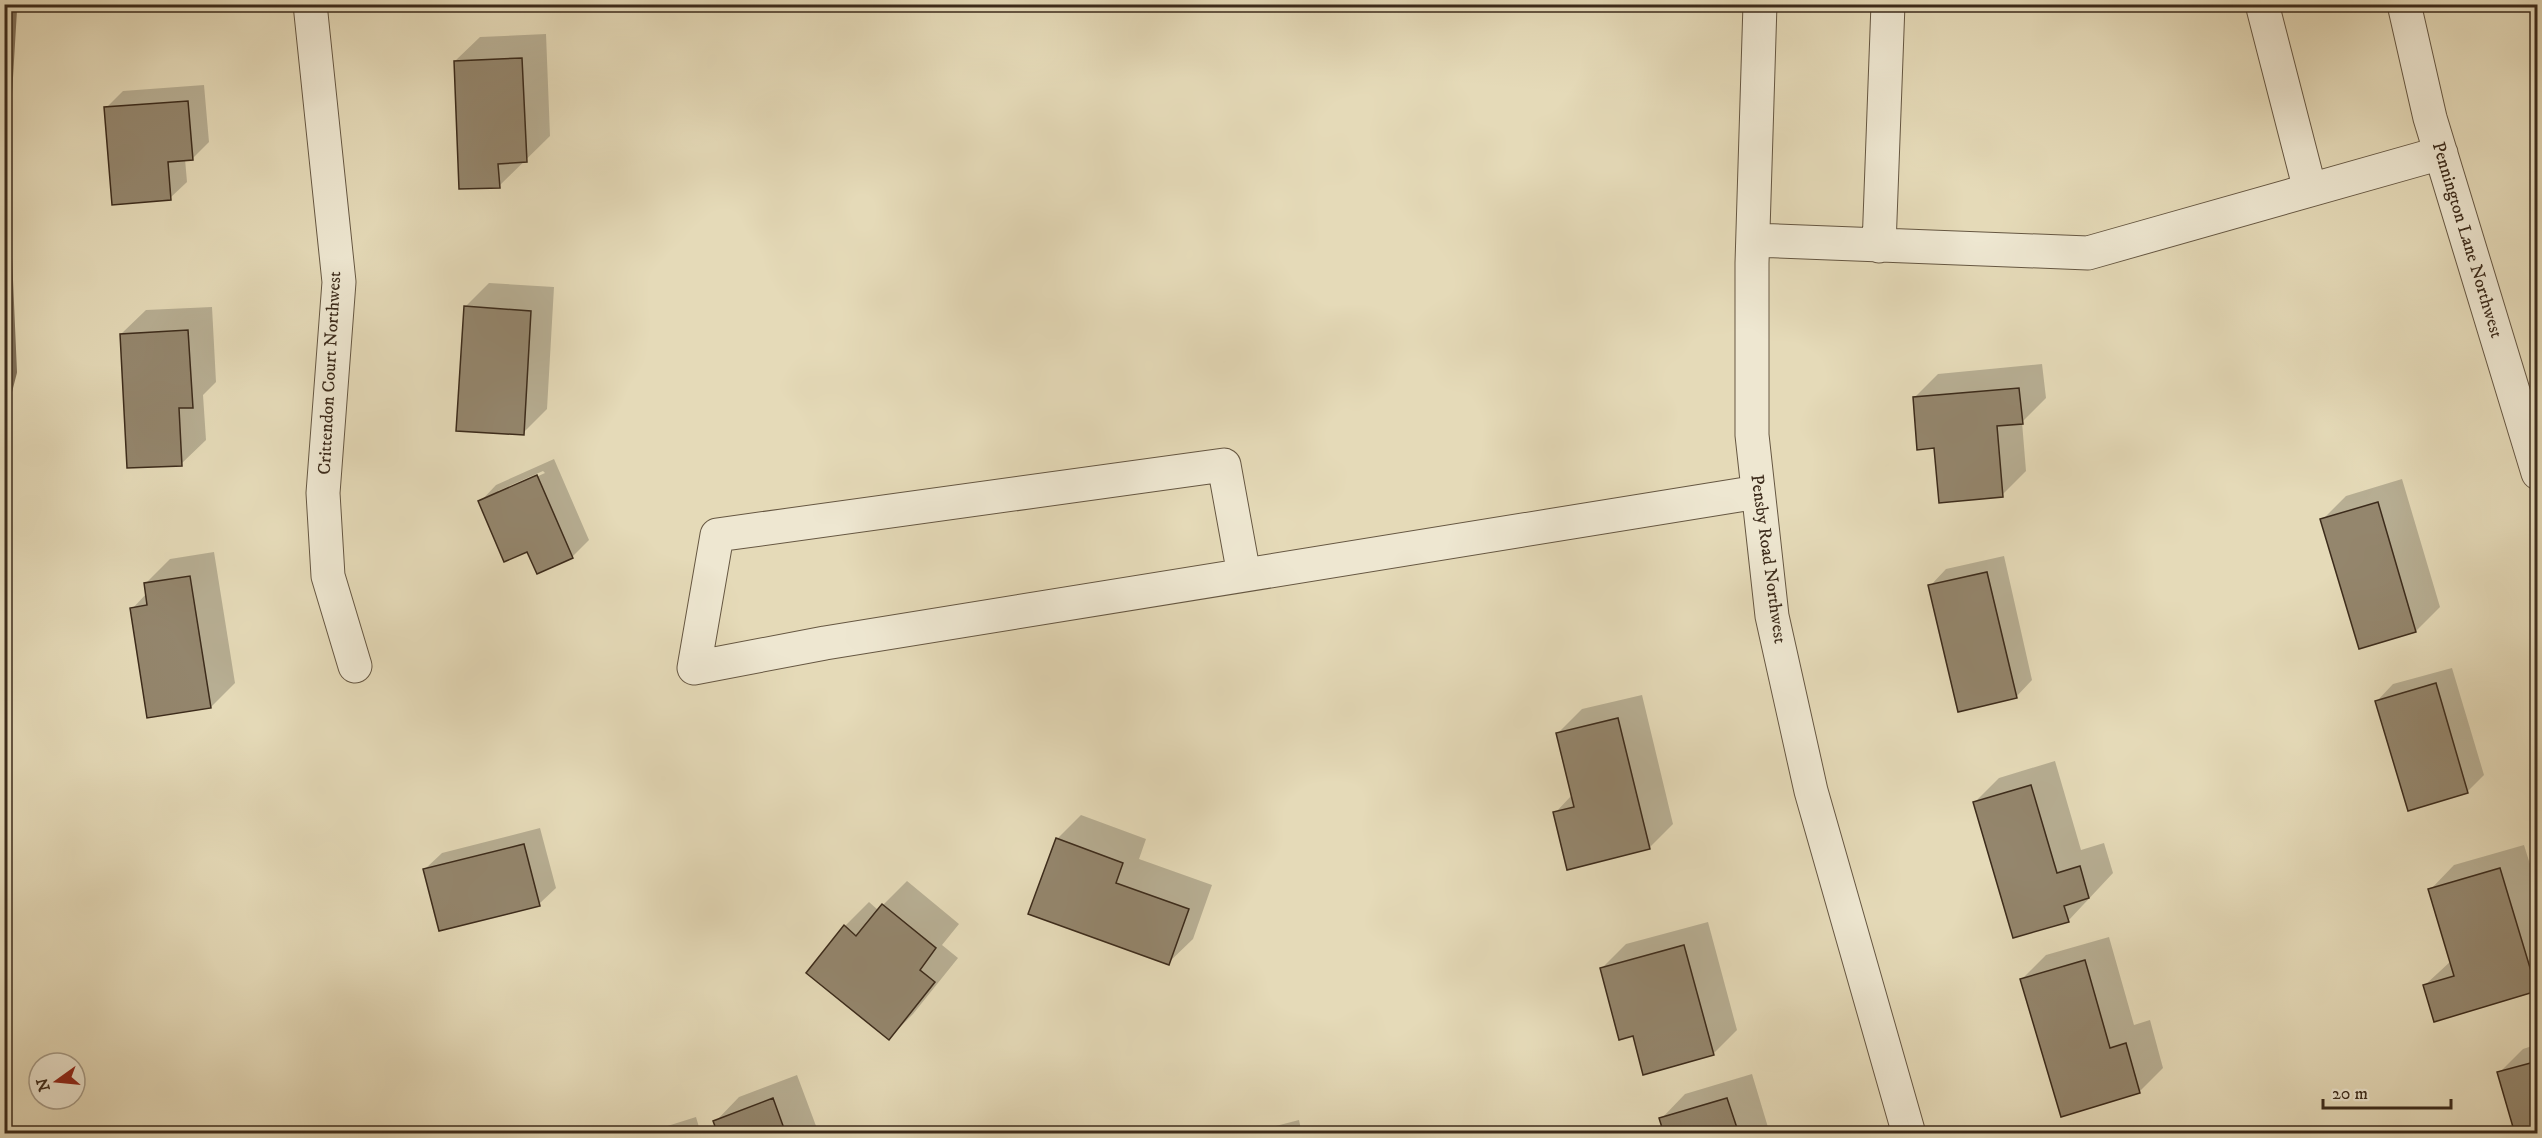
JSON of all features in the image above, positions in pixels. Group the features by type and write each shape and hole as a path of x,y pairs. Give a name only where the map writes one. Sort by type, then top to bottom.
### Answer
{"street":[{"name":"Crittendon Court Northwest","path":"310,4 339,282 323,493 327,576 355,666"},
{"name":"Pensby Road Northwest","path":"1760,4 1753,240 1752,435 1772,616 1811,791 1909,1134"},
{"path":"1879,246 1888,4"},
{"path":"2262,4 2310,190"},
{"name":"Pennington Lane Northwest","path":"2404,4 2430,118 2538,473"},
{"path":"1753,240 2088,253 2441,153"},
{"path":"1244,575 1224,465 717,536 694,668 825,643 1758,492"}],"building":[{"path":"522,58 527,162 498,164 500,188 459,189 454,61"},
{"path":"188,101 193,160 168,162 171,200 112,205 104,107"},
{"path":"464,306 531,311 524,435 456,431"},
{"path":"188,330 193,408 179,408 182,466 127,468 120,334"},
{"path":"2019,388 2023,424 1997,426 2003,497 1939,503 1934,448 1917,450 1913,397"},
{"path":"537,475 573,558 537,574 527,552 504,562 478,501"},
{"path":"2378,502 2416,632 2359,649 2320,519"},
{"path":"1987,572 2017,698 1958,712 1928,585"},
{"path":"190,576 211,708 147,718 130,608 147,605 144,583"},
{"path":"2436,683 2468,793 2408,811 2375,701"},
{"path":"1618,718 1650,849 1567,870 1553,812 1574,807 1556,733"},
{"path":"2031,785 2057,873 2080,866 2089,898 2064,906 2069,922 2013,938 1973,802"},
{"path":"1056,838 1123,863 1116,883 1189,909 1169,965 1028,914"},
{"path":"524,844 540,906 439,931 423,869"},
{"path":"2500,868 2537,991 2434,1022 2423,985 2454,976 2428,889"},
{"path":"882,904 936,948 920,970 935,982 889,1040 806,973 844,925 856,936"},
{"path":"1684,945 1714,1055 1643,1075 1633,1036 1619,1040 1600,968"},
{"path":"2085,960 2110,1048 2126,1043 2140,1093 2061,1117 2020,979"},
{"path":"2538,1061 2538,1134 2515,1134 2497,1072"},
{"path":"773,1098 786,1134 718,1134 713,1121"},
{"path":"1727,1098 1739,1134 1664,1134 1659,1118"}],"waterway":[{"path":"4,128 11,10"},
{"path":"4,211 11,372 4,399"}]}
